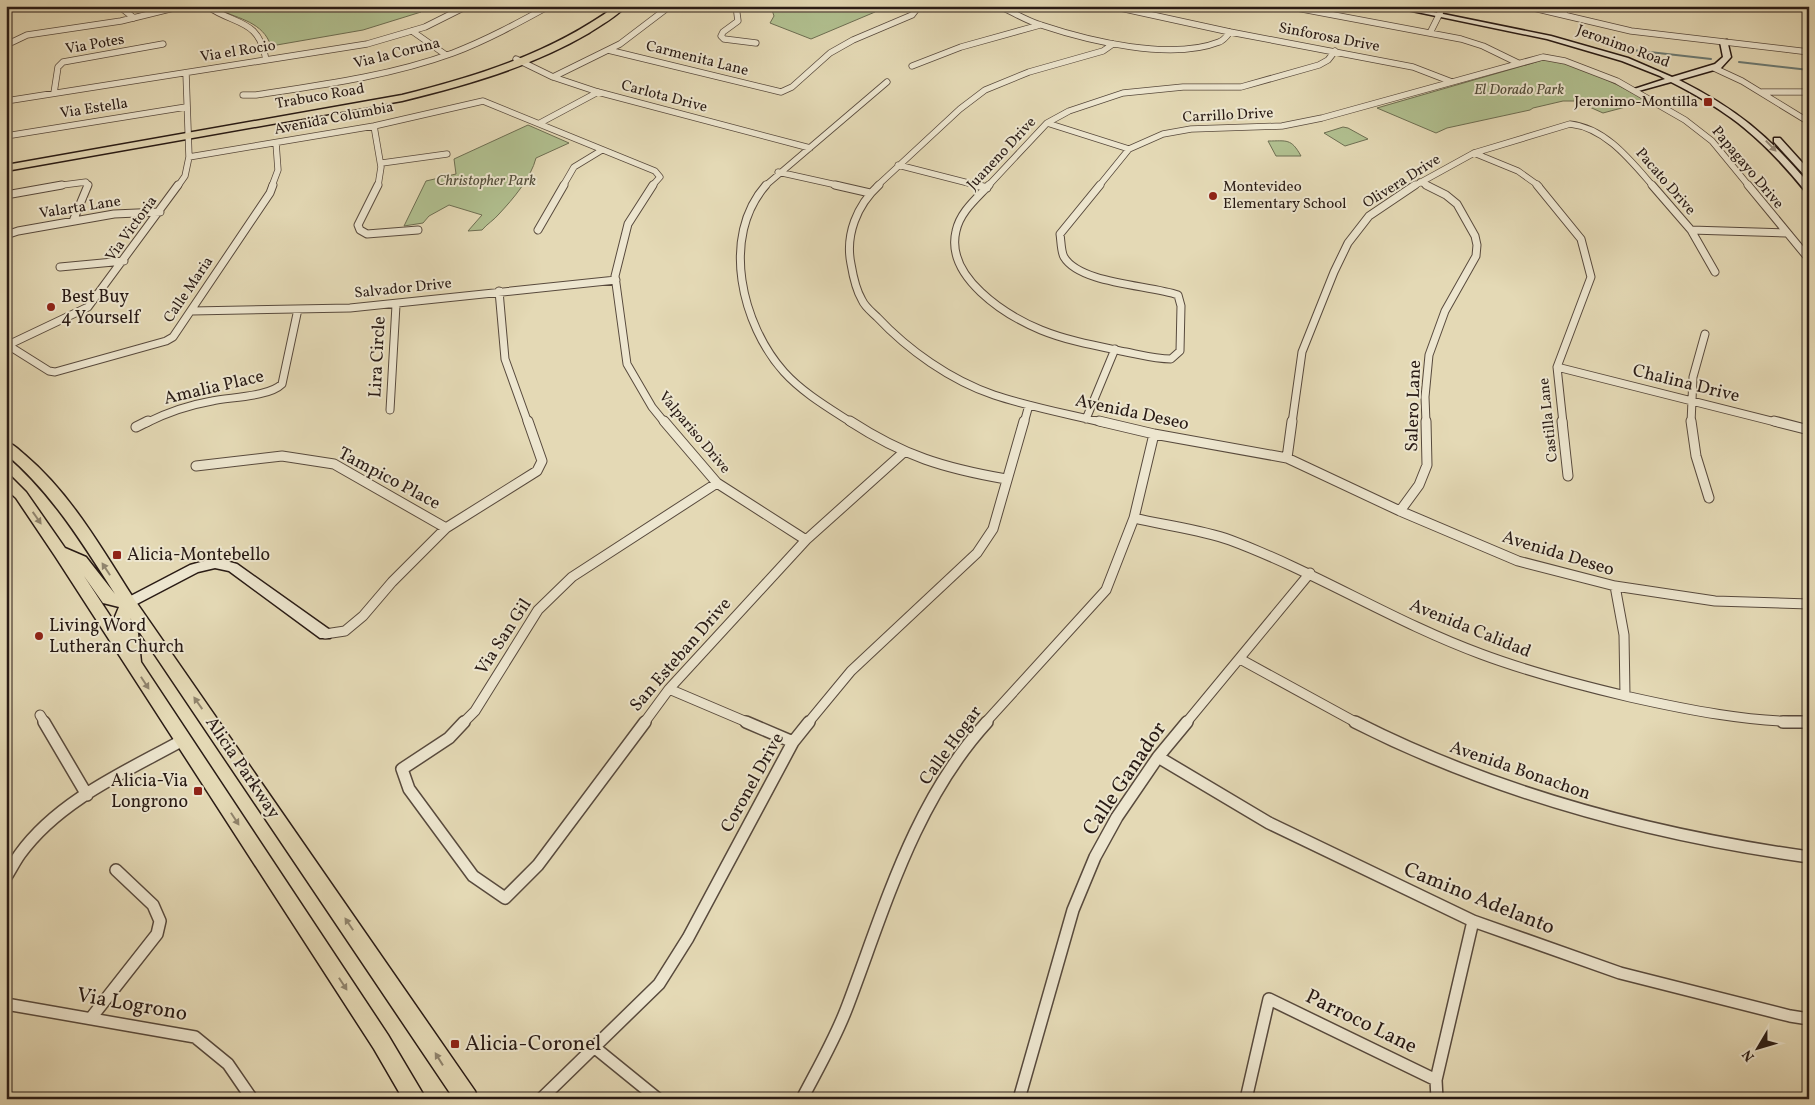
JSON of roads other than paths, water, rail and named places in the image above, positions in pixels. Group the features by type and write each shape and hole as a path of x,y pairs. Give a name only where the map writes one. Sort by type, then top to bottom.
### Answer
{"main road":[{"name":"Trabuco Road","path":"519,60 564,37 592,20 609,6"},
{"name":"Trabuco Road","path":"6,168 418,89 519,60 577,37 597,26 622,6"},
{"name":"Jeronimo Road","path":"1391,6 1440,13"},
{"name":"Jeronimo Road","path":"1414,6 1562,40 1618,57 1677,79 1726,102 1761,126 1788,151 1809,175"},
{"path":"1635,90 1714,68 1722,64 1727,57 1724,42"},
{"name":"Jeronimo Road","path":"1677,79 1722,107 1754,130 1781,157 1809,190"},
{"name":"Trabuco Road","path":"6,163 187,132"},
{"name":"Alicia Parkway","path":"6,446 46,483 87,539 128,603 467,1099"},
{"name":"Alicia Parkway","path":"6,480 21,495 60,552 381,1042 415,1099"},
{"path":"60,552 81,561 108,599 128,603 194,568 215,562 233,567 325,634"},
{"path":"128,603 122,619 130,633 133,664"}],"street":[{"path":"8,7 18,6"},
{"path":"119,6 134,18"},
{"path":"6,45 27,35 134,18 182,6"},
{"path":"207,6 214,12 251,27 261,40 266,60"},
{"name":"Via el Rocio","path":"6,101 367,44 434,23 467,6"},
{"name":"Via la Coruna","path":"243,95 366,76 446,55 486,39 549,6"},
{"path":"553,77 608,50 635,34 670,6"},
{"path":"690,6 725,6"},
{"path":"736,6 738,20 723,32 721,36 724,39 756,43"},
{"name":"Carmenita Lane","path":"608,50 781,92 790,89 820,59 842,46 912,15 919,6"},
{"path":"999,6 1040,24 1113,44 1160,50 1191,49 1221,42 1230,32"},
{"name":"Sinforosa Drive","path":"1111,6 1230,32 1413,67 1452,82"},
{"path":"1286,6 1480,44 1518,63"},
{"path":"1525,6 1631,31 1809,52"},
{"path":"1562,14 1570,6"},
{"path":"1430,33 1440,13"},
{"path":"912,66 960,46 1040,24"},
{"path":"412,31 446,55"},
{"name":"Via Potes","path":"54,92 58,67 63,62 163,44"},
{"name":"Avenida Deseo","path":"1113,44 1103,51 1029,72 985,90 960,109 870,193 859,210 852,228 849,255 862,301 895,336 952,376 992,394 1029,405 1154,434 1287,458 1400,511 1518,561 1615,586 1715,602 1809,604"},
{"name":"Juaneno Drive","path":"1165,360 1042,330 1014,317 993,303 975,286 960,267 956,252 956,232 963,213 1048,123 1069,110 1123,93 1183,87 1240,87 1259,83 1319,65 1335,51"},
{"name":"Carrillo Drive","path":"1165,360 1175,356 1180,351 1181,306 1178,295 1168,290 1130,285 1099,278 1079,270 1064,257 1060,234 1130,149 1146,140 1163,134 1191,129 1265,127 1322,118 1539,57 1547,57"},
{"name":"Papagayo Drive","path":"1547,57 1579,66 1635,90 1685,120 1712,141 1809,259"},
{"name":"Carlota Drive","path":"519,60 553,77 598,92 810,148"},
{"path":"1714,68 1761,92 1809,122"},
{"name":"Via Victoria","path":"7,345 88,307 124,261 185,176 189,158 186,73"},
{"path":"887,82 810,148 778,172 754,202 742,231 740,257 746,298 756,328 768,349 785,373 808,393 851,422 904,452 944,466 1006,479"},
{"path":"540,123 598,92"},
{"path":"1761,92 1809,92"},
{"name":"Valpariso Drive","path":"483,101 655,171 660,178 651,186 628,224 616,280 627,364 652,408 717,483 806,540"},
{"name":"Avenida Columbia","path":"189,158 374,126 483,101"},
{"name":"Via Estella","path":"6,136 186,107"},
{"path":"1048,123 1130,149"},
{"name":"Olivera Drive","path":"1287,458 1302,352 1344,250 1368,216 1420,182 1474,153 1562,126 1580,125"},
{"name":"Pacato Drive","path":"1580,125 1620,149 1691,230 1715,272"},
{"path":"374,126 382,163 375,196 358,225 360,230 367,234 418,230"},
{"name":"Calle Maria","path":"7,345 49,372 55,372 166,341 173,337 270,193 278,170 276,143"},
{"path":"538,230 574,167 602,150"},
{"name":"Castilla Lane","path":"1474,153 1518,171 1540,187 1582,239 1591,277 1557,367 1568,476"},
{"path":"382,163 447,154"},
{"path":"898,165 987,188"},
{"path":"778,172 870,193"},
{"path":"6,195 86,182 88,186 73,221"},
{"name":"Salero Lane","path":"1400,511 1419,485 1427,465 1425,398 1429,355 1445,311 1476,256 1477,245 1475,236 1457,204 1446,195 1420,182"},
{"name":"Valarta Lane","path":"6,235 18,231 114,214 160,212"},
{"path":"1691,230 1786,233"},
{"path":"60,267 124,261"},
{"name":"Salvador Drive","path":"192,311 396,305 499,291 616,280"},
{"path":"325,634 345,631 363,616 392,582 446,528 537,471 542,461 505,359 499,291"},
{"name":"Lira Circle","path":"390,410 396,305"},
{"name":"Amalia Place","path":"136,426 160,416 210,401 262,393 278,388 282,384 298,309"},
{"path":"1705,334 1697,355 1690,401 1697,464 1709,498"},
{"path":"1086,419 1115,349"},
{"name":"Chalina Drive","path":"1557,367 1809,430"},
{"name":"Coronel Drive","path":"541,1099 659,984 688,938 793,742 851,671 977,553 993,529 1029,405"},
{"name":"Calle Hogar","path":"802,1099 845,1013 895,875 932,800 972,738 1106,590 1134,518 1154,434"},
{"name":"San Esteban Drive","path":"505,898 538,865 669,689 806,540 904,452"},
{"name":"Tampico Place","path":"196,466 282,456 334,464 446,528"},
{"name":"Via San Gil","path":"505,898 474,876 409,789 402,769 449,738 475,711 538,610 572,577 717,483"},
{"name":"Avenida Calidad","path":"1134,518 1228,539 1310,573 1390,614 1480,654 1570,683 1626,694 1687,710 1784,722 1809,722"},
{"name":"Calle Ganador","path":"1019,1099 1073,910 1095,857 1117,817 1158,757 1310,573"},
{"path":"1615,586 1624,635 1626,694"},
{"name":"Avenida Bonachon","path":"1240,659 1378,734 1517,791 1641,828 1809,857"},
{"path":"669,689 793,742"},
{"path":"40,715 87,795"},
{"path":"6,877 13,862 33,838 56,817 87,795 183,740"},
{"name":"Camino Adelanto","path":"1158,757 1269,823 1473,921 1620,973 1790,1016 1809,1019"},
{"path":"91,1018 157,934 160,921 152,905 116,870"},
{"path":"1437,1099 1436,1080 1473,921"},
{"name":"Parroco Lane","path":"1246,1099 1269,999 1436,1080"},
{"name":"Via Logrono","path":"6,1004 195,1037 221,1055 240,1078 252,1099"},
{"path":"594,1046 658,1099"}],"waterway":[{"path":"1632,50 1711,59"},
{"path":"1739,62 1809,70"}],"place":[{"name":"Jeronimo-Montilla","path":"1708,102"},
{"name":"Montevideo Elementary School","path":"1213,196"},
{"name":"Best Buy 4 Yourself","path":"51,307"},
{"name":"Alicia-Montebello","path":"117,555"},
{"name":"Living Word Lutheran Church","path":"39,636"},
{"name":"Alicia-Via Longrono","path":"198,791"},
{"name":"Alicia-Coronel","path":"455,1044"}],"park label":[{"name":"El Dorado Park","path":"1519,90"},
{"name":"Christopher Park","path":"486,181"}]}
